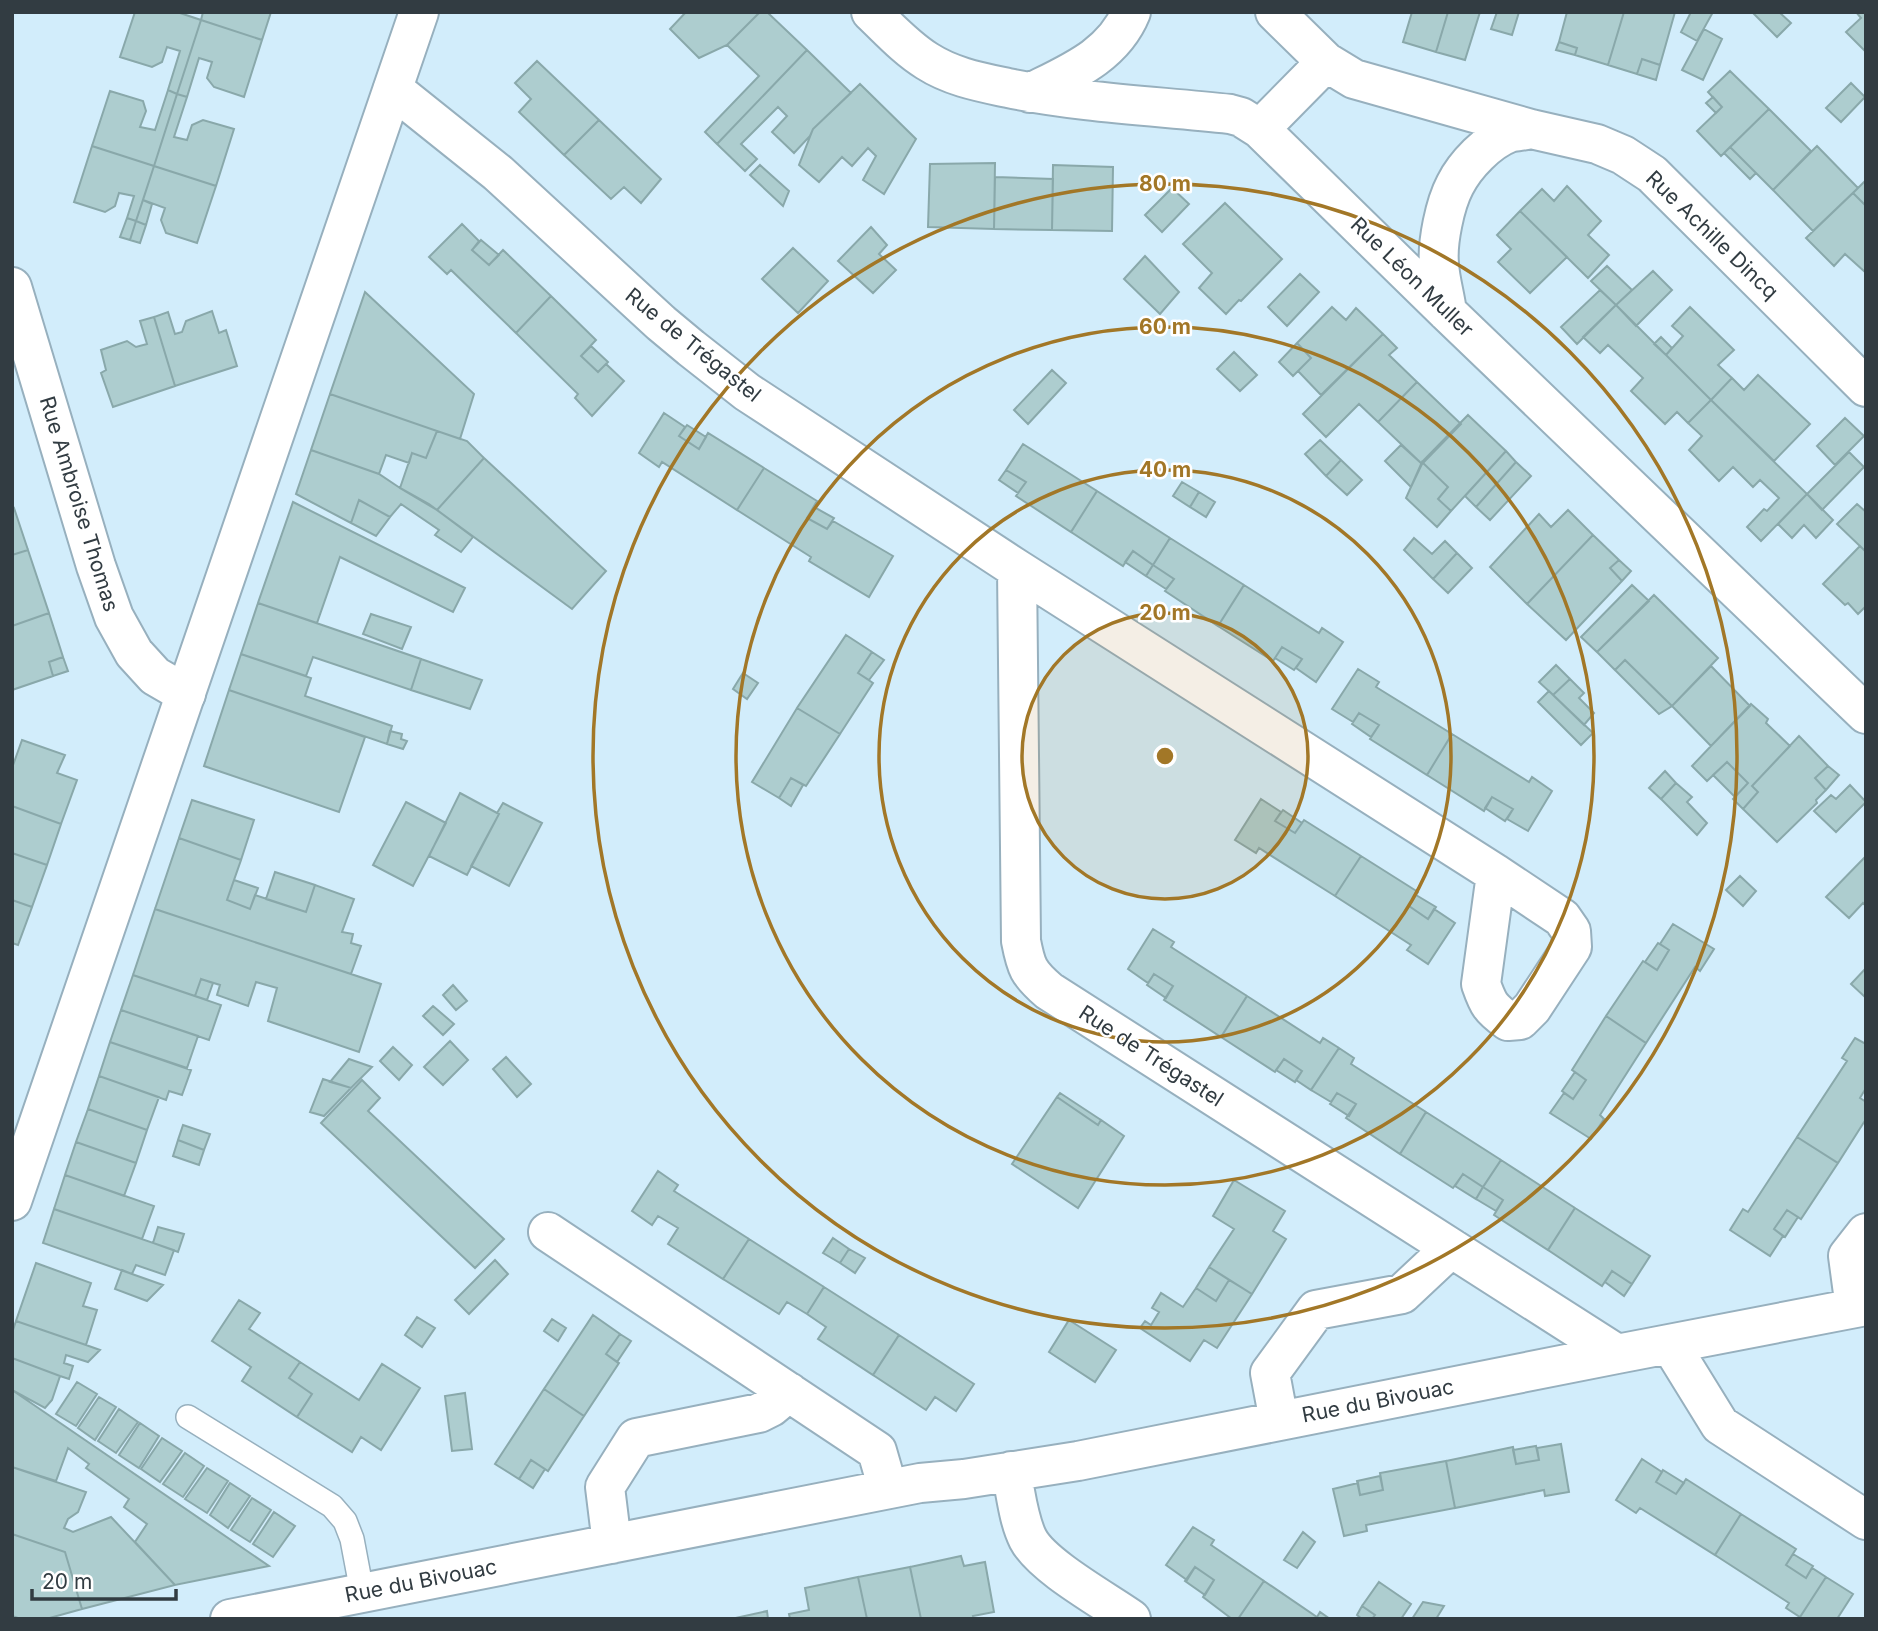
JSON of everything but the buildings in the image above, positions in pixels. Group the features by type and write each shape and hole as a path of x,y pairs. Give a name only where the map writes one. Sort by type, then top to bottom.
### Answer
{"street":[{"path":"12,1201 419,12"},
{"name":"Rue Léon Muller","path":"871,12 906,45 951,74 1030,93 1230,114 1241,117 1260,129 1866,714"},
{"path":"1030,93 1097,58 1114,40 1131,12"},
{"name":"Rue Achille Dincq","path":"1275,12 1326,62 1354,79 1531,129 1597,144 1623,155 1652,174 1866,387"},
{"path":"1260,129 1326,62"},
{"name":"Rue de Trégastel","path":"393,89 498,173 661,323 737,384 1017,569 1496,874"},
{"path":"1447,312 1438,263 1440,239 1455,185 1470,163 1491,144 1509,134 1531,129"},
{"name":"Rue Ambroise Thomas","path":"12,287 96,566 114,617 134,653 155,676 186,694"},
{"name":"Rue de Trégastel","path":"1017,569 1021,941 1025,962 1033,977 1049,991 1617,1354"},
{"path":"548,1232 877,1451 888,1489"},
{"path":"1857,1245 1860,1308"},
{"path":"1279,1421 1270,1373 1316,1310 1402,1294 1451,1248"},
{"name":"Rue du Bivouac","path":"230,1619 888,1489 1078,1461 1860,1308"},
{"path":"1670,1344 1720,1426 1866,1520"},
{"path":"612,1544 605,1487 636,1438 759,1413 789,1392"},
{"path":"1011,1471 1021,1519 1035,1551 1130,1619"}],"lane":[{"path":"187,1417 332,1506 345,1521 352,1539 362,1592"}]}
